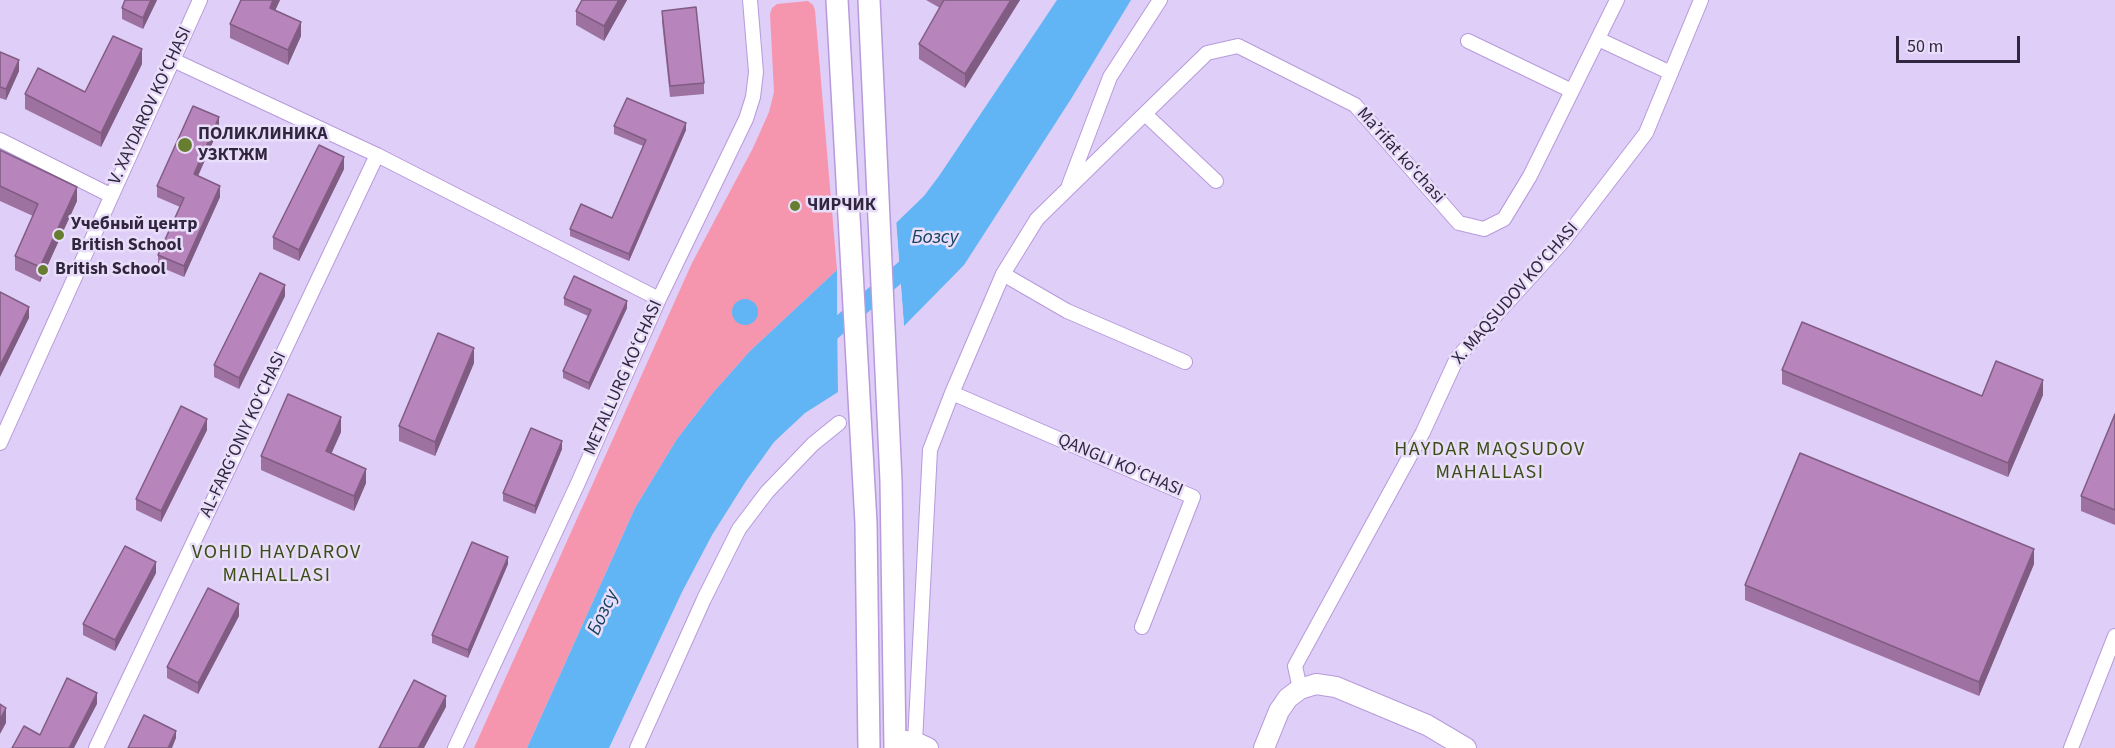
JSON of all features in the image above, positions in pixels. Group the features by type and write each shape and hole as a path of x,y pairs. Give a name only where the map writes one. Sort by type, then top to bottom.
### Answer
{"main road":[{"path":"837,0 866,523 869,744 908,745 891,482 869,0"}],"street":[{"name":"V. XAYDAROV KO‘CHASI","path":"0,443 200,0"},
{"name":"METALLURG KO‘CHASI","path":"455,748 578,483 659,299 746,119 753,97 756,72 750,0"},
{"path":"1067,189 1110,77 1160,0"},
{"name":"Maʼrifat ko‘chasi","path":"1003,274 1037,219 1207,53 1238,46 1354,105 1459,223 1484,229 1504,219 1530,176 1617,0"},
{"name":"X. MAQSUDOV KO‘CHASI","path":"1300,689 1295,666 1423,432 1457,358 1564,240 1646,133 1701,0"},
{"path":"1598,39 1671,73"},
{"path":"1468,41 1572,91"},
{"path":"173,60 377,155 659,299"},
{"path":"1145,114 1216,181"},
{"path":"0,140 111,195"},
{"name":"AL-FARG‘ONIY KO‘CHASI","path":"96,748 377,155"},
{"path":"908,745 930,450 1003,274 1067,311 1185,362"},
{"name":"QANGLI KO‘CHASI","path":"952,393 1193,497 1142,627"},
{"path":"636,748 704,599 739,529 767,492 813,444 839,423"},
{"path":"2071,748 2115,636"},
{"path":"1264,748 1282,705 1300,689 1316,684 1336,687 1427,725 1466,748"}],"shaded area":[{"path":"808,1 815,10 837,270 750,351 711,395 677,439 635,508 527,748 474,748 692,263 753,148 769,112 774,92 770,14 772,8 777,4"}],"water":[{"name":"Бозсу","path":"1057,0 1131,0 1071,99 964,265 904,326 896,223 924,196 939,176"},
{"path":"837,270 838,392 805,413 774,442 746,481 712,535 682,592 609,748 527,748 635,508 677,439 711,395 750,351"},
{"path":"745,299 755,302 758,312 755,322 745,325 735,322 732,312 735,302"}],"pier":[{"path":"896,219 904,326 902,328 893,224"},
{"path":"837,267 840,270 841,390 838,392"}],"building":[{"path":"125,0 151,0 143,18 122,8"},
{"path":"241,0 273,0 270,8 301,22 288,50 230,24"},
{"path":"582,0 619,0 604,26 576,11"},
{"path":"944,0 1011,0 965,74 919,44"},
{"path":"696,7 704,83 670,86 662,11"},
{"path":"113,36 142,49 101,133 25,94 38,68 85,92"},
{"path":"0,52 19,60 6,89 0,87"},
{"path":"627,98 686,123 629,254 570,229 581,204 612,218 646,140 614,126"},
{"path":"193,106 219,117 194,174 220,186 184,266 158,255 184,198 157,186"},
{"path":"319,145 344,157 299,250 273,237"},
{"path":"0,150 77,187 40,267 15,256 38,204 0,186"},
{"path":"260,273 285,285 239,378 214,365"},
{"path":"574,276 627,301 589,383 563,371 591,310 564,298"},
{"path":"0,292 29,307 0,366"},
{"path":"1802,322 1982,396 1996,361 2043,380 2008,463 1782,370"},
{"path":"438,333 474,348 435,442 399,426"},
{"path":"288,394 341,417 326,451 366,469 354,496 261,456"},
{"path":"181,406 207,419 161,511 136,499"},
{"path":"2115,414 2115,510 2081,496"},
{"path":"531,428 562,441 535,506 503,493"},
{"path":"1800,453 2034,549 1979,682 1745,585"},
{"path":"472,542 508,557 468,650 432,635"},
{"path":"125,546 156,562 115,640 83,624"},
{"path":"208,588 239,604 198,683 167,667"},
{"path":"67,678 97,693 69,748 12,748 24,726 40,735"},
{"path":"414,680 446,696 418,748 379,748"},
{"path":"0,704 6,708 0,720"},
{"path":"144,715 176,731 168,748 128,748"}],"waterway":[{"name":"Бозсу","path":"821,341 918,257"}],"place":[{"name":"ПОЛИКЛИНИКА УЗКТЖМ","path":"185,145"},
{"name":"ЧИРЧИК","path":"795,206"},
{"name":"Учебный центр British School","path":"59,235"},
{"name":"British School","path":"43,270"}],"district":[{"name":"HAYDAR MAQSUDOV MAHALLASI","path":"1490,462"},
{"name":"VOHID HAYDAROV MAHALLASI","path":"277,566"}]}
